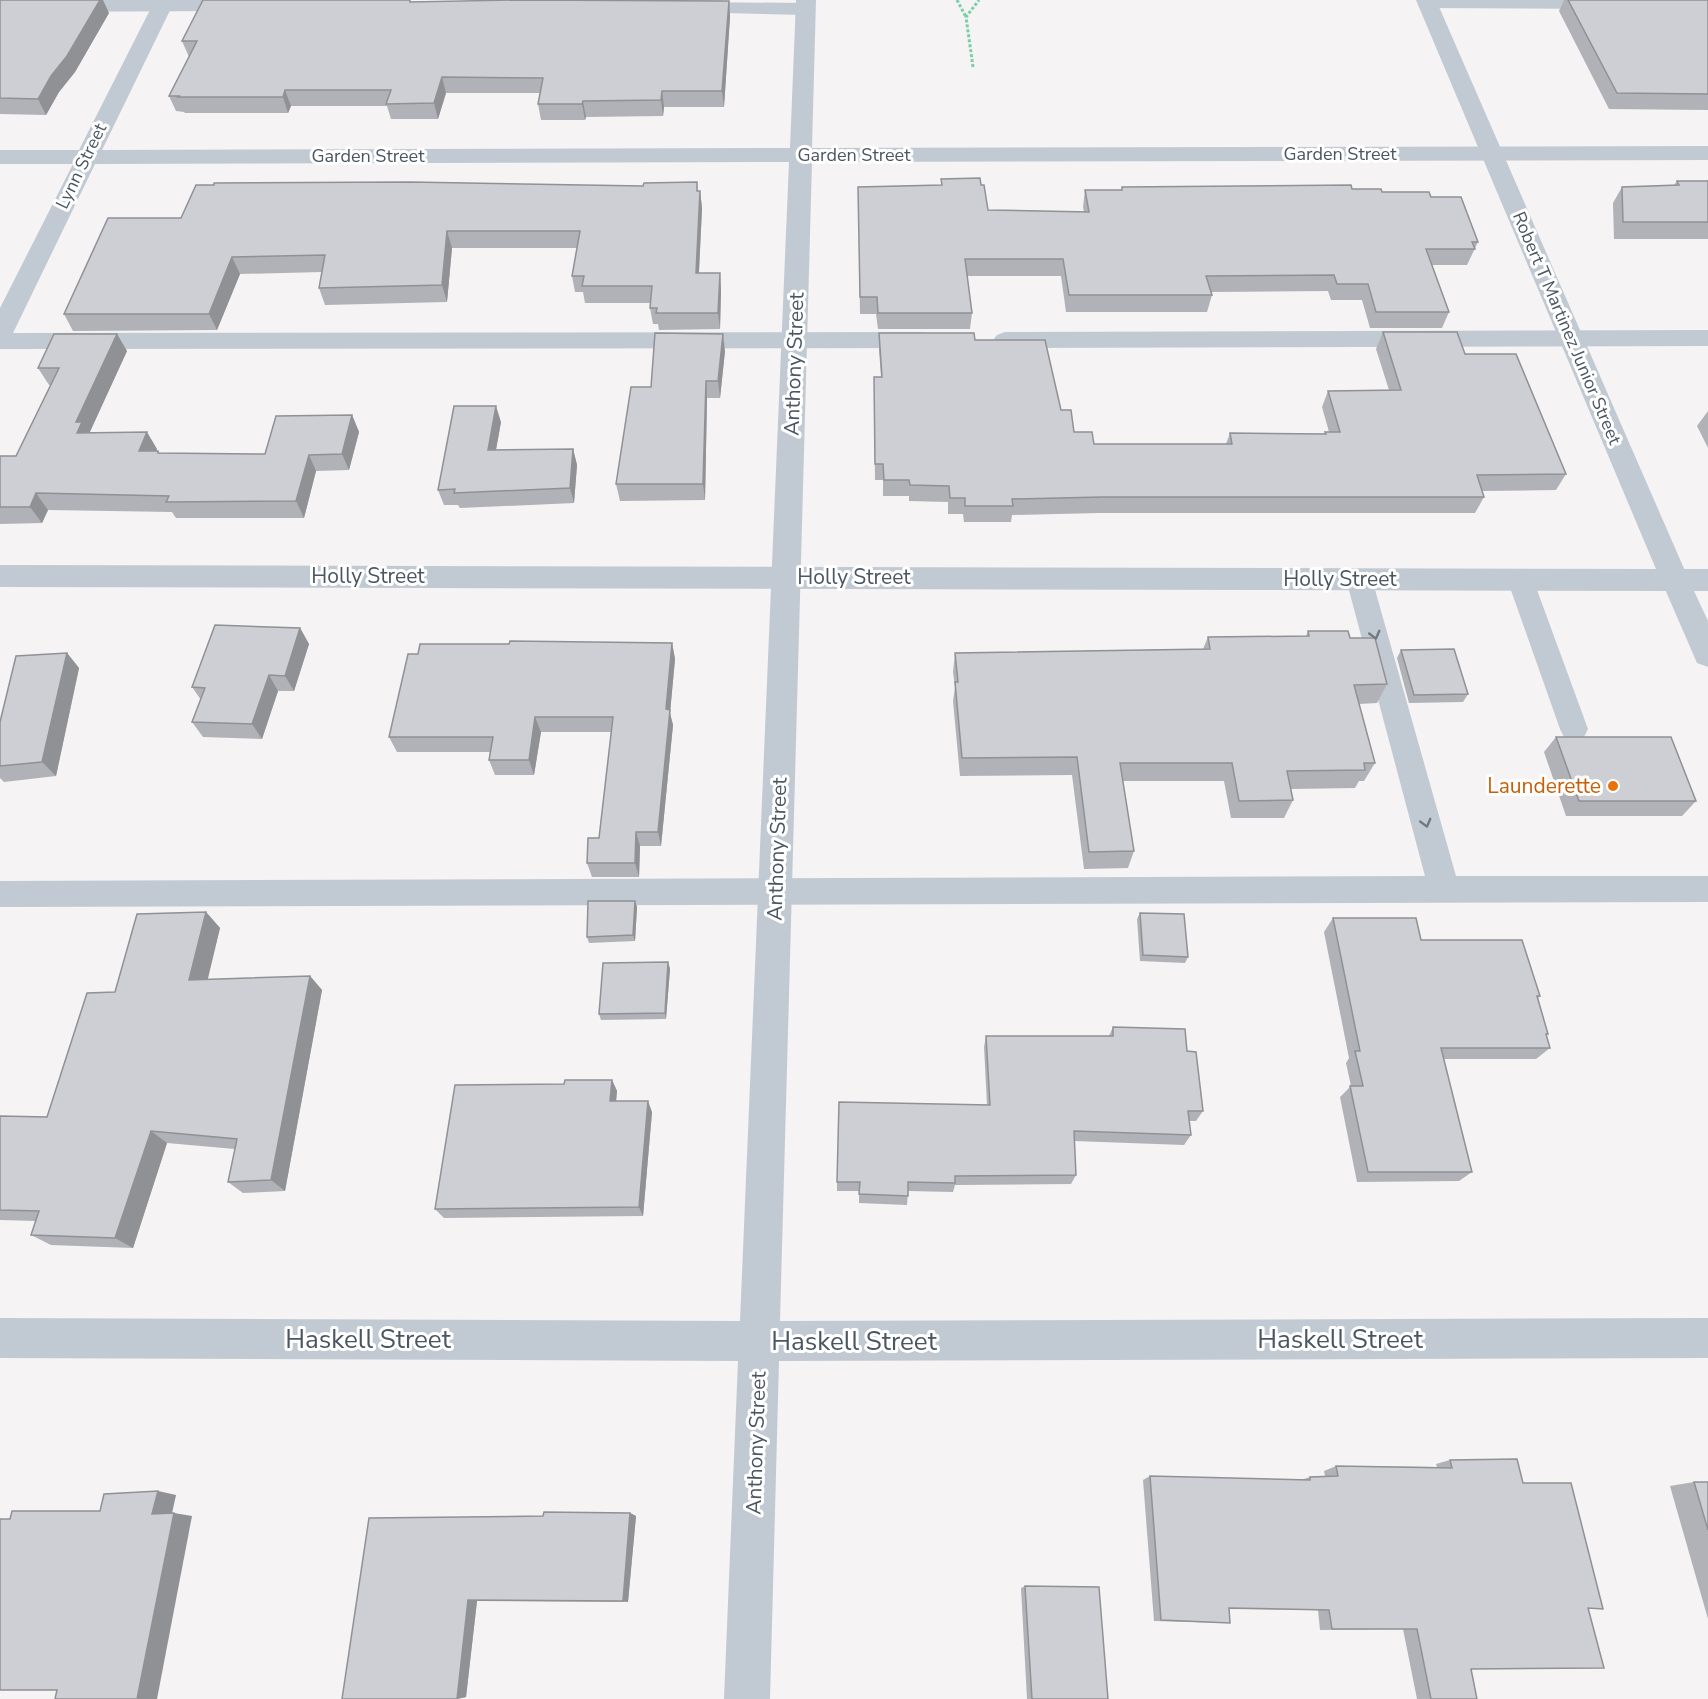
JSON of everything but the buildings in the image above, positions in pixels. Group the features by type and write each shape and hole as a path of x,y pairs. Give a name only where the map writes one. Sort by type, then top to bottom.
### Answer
{"street":[{"name":"Robert T Martinez Junior Street","path":"1427,1 1708,655"},
{"name":"Lynn Street","path":"0,333 164,2"},
{"name":"Anthony Street","path":"747,1699 806,4"},
{"name":"Garden Street","path":"0,157 1708,153"},
{"name":"Holly Street","path":"0,576 1708,580"},
{"name":"Haskell Street","path":"0,1338 759,1341 1708,1338"}],"lane":[{"path":"1427,1 1626,3"},
{"path":"0,6 164,2 257,5"},
{"path":"669,8 806,4"},
{"path":"980,340 1708,338"},
{"path":"0,341 944,340"},
{"path":"1359,579 1444,889"},
{"path":"1520,579 1574,729"},
{"path":"0,894 1708,889"}],"path":[{"path":"957,0 966,17 973,67"},
{"path":"966,17 979,0"}],"place":[{"name":"Launderette","path":"1613,786"}]}
